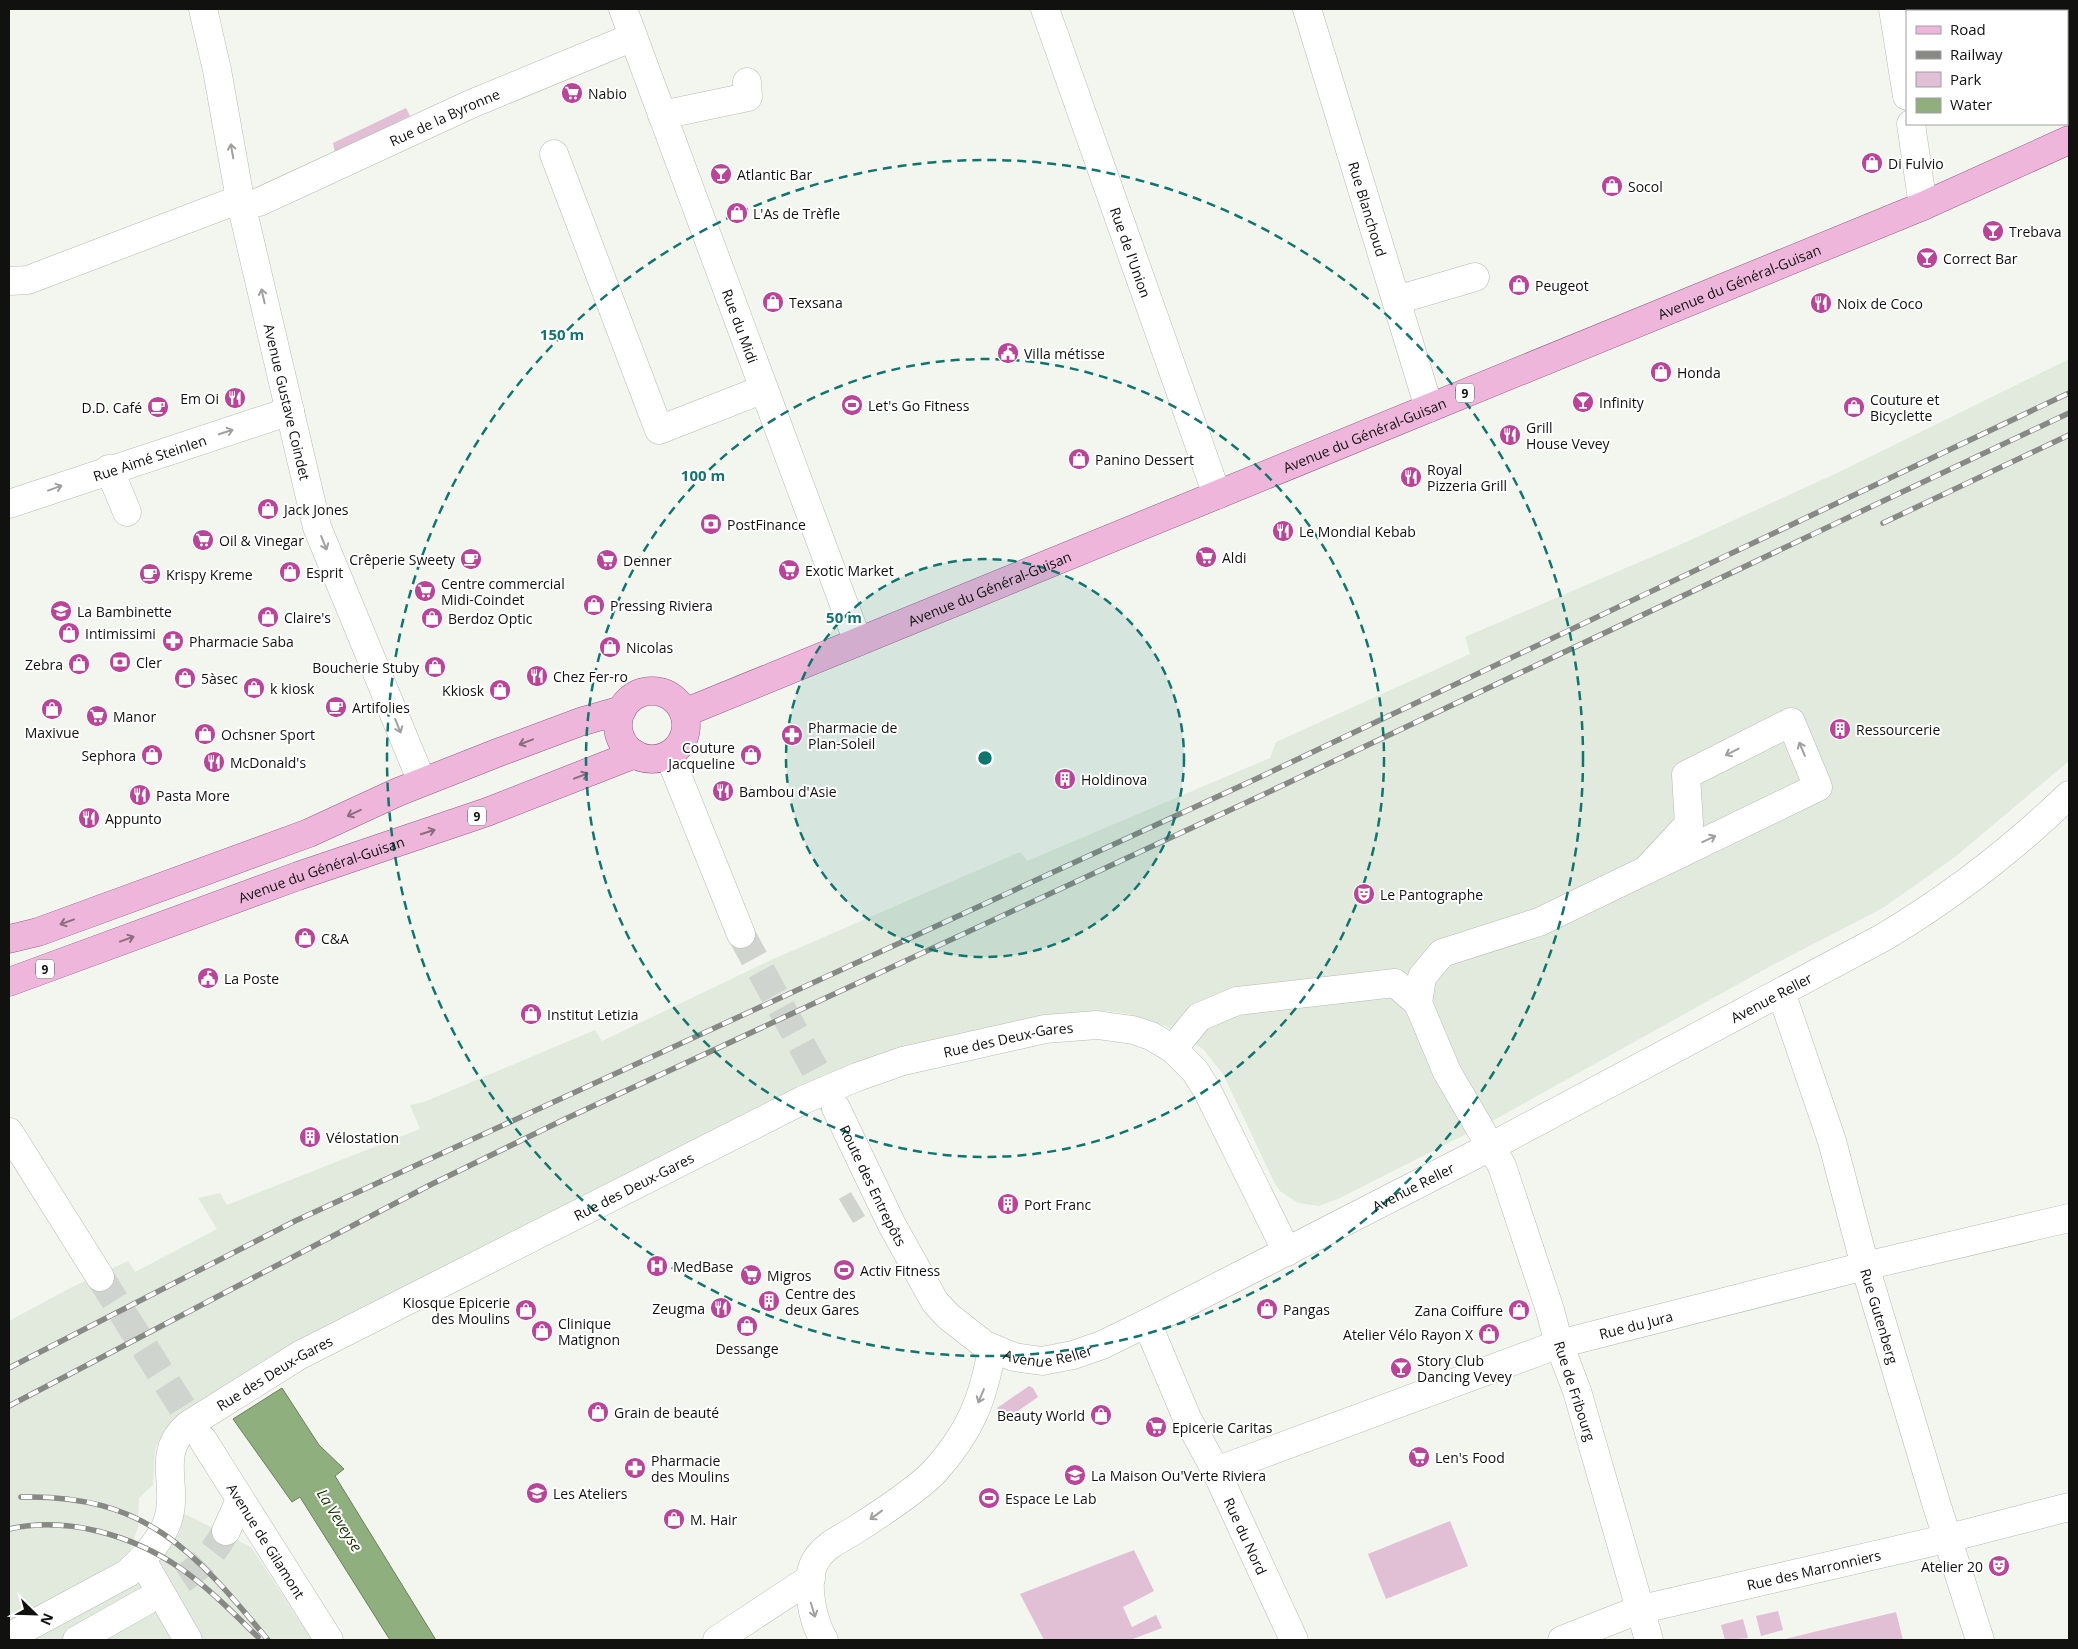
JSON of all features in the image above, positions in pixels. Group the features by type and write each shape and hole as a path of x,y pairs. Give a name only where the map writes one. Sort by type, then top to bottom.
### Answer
{"main road":[{"name":"Avenue du Général-Guisan","path":"684,713 1923,206 2069,140"},
{"path":"654,691 662,693 675,700 684,713 686,721 684,737 681,744 669,755 655,759 635,754 628,749 620,735 618,727 622,710 632,698 654,691"},
{"path":"9,939 38,932 309,833 422,782 580,722 622,710"},
{"name":"Avenue du Général-Guisan","path":"9,982 298,876 487,812 635,754"}],"street":[{"name":"Avenue Gustave Coindet","path":"203,9 249,200 290,411 317,527 422,782"},
{"name":"Rue du Midi","path":"622,9 858,642"},
{"name":"Rue de l'Union","path":"1045,9 1217,495"},
{"name":"Rue Blanchoud","path":"1307,9 1429,408"},
{"path":"1893,9 1906,90"},
{"name":"Rue de la Byronne","path":"9,281 28,280 249,200 470,104 633,38"},
{"path":"662,115 748,97 747,82"},
{"path":"1911,125 1923,206"},
{"path":"554,154 659,430 764,389"},
{"path":"1396,300 1475,277"},
{"name":"Rue Aimé Steinlen","path":"9,504 109,469 290,411"},
{"path":"109,469 127,512"},
{"path":"1418,1003 1422,977 1442,953 1539,922 1649,867 1818,787 1791,722 1686,775 1689,824 1649,867"},
{"path":"669,755 741,934"},
{"name":"Avenue Reller","path":"811,1578 815,1561 824,1550 863,1525 933,1473 950,1453 967,1430 986,1385 992,1349 1014,1356 1042,1361 1073,1355 1102,1345 1147,1324 1287,1252 1492,1146 1914,919 1982,870 2041,822 2069,795"},
{"path":"1173,1049 1199,1017 1237,1002 1395,983 1418,1003"},
{"name":"Rue Gutenberg","path":"1781,992 1832,1141 1865,1266 1937,1506 1949,1538 1980,1640"},
{"name":"Rue de Fribourg","path":"1418,1003 1447,1072 1502,1166 1560,1344 1577,1390 1638,1610 1649,1640"},
{"name":"Rue des Deux-Gares","path":"9,1637 128,1573 142,1560 156,1542 167,1521 173,1491 168,1458 176,1438 188,1425 300,1355 803,1100 857,1077 903,1061 1044,1029 1097,1025 1117,1026 1151,1036 1173,1049 1196,1071 1287,1252"},
{"name":"Route des Entrepôts","path":"836,1108 866,1196 935,1302 970,1335 992,1349"},
{"path":"9,1132 100,1277"},
{"name":"Rue du Jura","path":"1216,1471 1560,1344 1865,1266 2069,1218"},
{"name":"Rue du Nord","path":"1147,1324 1188,1418 1216,1471 1294,1640"},
{"name":"Avenue de Gilamont","path":"203,1440 329,1640"},
{"path":"226,1531 240,1500"},
{"name":"Rue des Marronniers","path":"1562,1640 1638,1610 1949,1538 2069,1508"},
{"path":"142,1560 188,1640"},
{"path":"717,1640 811,1578"},
{"path":"811,1578 810,1601 824,1640"},
{"path":"77,1640 117,1630 146,1601"}],"shaded area":[{"path":"2069,359 2069,761 1955,857 1883,908 1769,967 1494,1120 1338,1199 1319,1206 1298,1203 1280,1191 1223,1074 1203,1049 1166,1026 1128,1014 1108,1011 1061,1016 973,1032 179,1417 165,1430 155,1449 153,1485 139,1498 138,1527 130,1550 123,1559 9,1622 9,1321 72,1287 128,1261 135,1272 217,1229 198,1198 220,1193 227,1205 420,1129 410,1105 424,1102 595,1030 602,1041 771,960 1020,852 1027,861 1270,758 1276,742 1470,654 1465,637 1684,543 1839,472"},
{"path":"171,1507 251,1547 312,1640 9,1640 128,1573"}],"green space":[{"path":"406,108 410,116 335,153 333,143"},
{"path":"1029,1386 1033,1388 1038,1397 1005,1420 997,1408"},
{"path":"1450,1521 1468,1566 1386,1599 1368,1554"},
{"path":"1134,1550 1154,1591 1123,1607 1132,1627 1156,1615 1162,1628 1130,1640 1044,1640 1020,1594"},
{"path":"1778,1611 1783,1630 1761,1636 1756,1616"},
{"path":"1896,1612 1903,1640 1781,1640"},
{"path":"1743,1619 1748,1638 1725,1640 1721,1625"}],"water":[{"name":"La Veveyse","path":"282,1388 319,1445 344,1469 335,1476 436,1640 390,1640 300,1497 292,1502 233,1419"}],"tunnel":[{"path":"741,934 836,1108"},
{"path":"846,1211 858,1204"},
{"path":"100,1277 203,1440"},
{"path":"146,1601 201,1565 218,1545 226,1531"}],"railway":[{"path":"9,1368 295,1221 1258,778 2069,393"},
{"path":"9,1406 430,1185 563,1120 1256,798 2069,413"},
{"path":"1883,523 2069,435"},
{"path":"21,1497 65,1499 102,1506 135,1518 164,1534 191,1555 216,1580 268,1640"},
{"path":"9,1529 53,1525 76,1527 98,1531 141,1546 161,1556 191,1576 258,1637"}],"place":[{"name":"Nabio","path":"572,93"},
{"name":"Di Fulvio","path":"1872,163"},
{"name":"Atlantic Bar","path":"721,174"},
{"name":"Socol","path":"1612,186"},
{"name":"L'As de Trèfle","path":"737,213"},
{"name":"Trebava","path":"1993,231"},
{"name":"Correct Bar","path":"1927,258"},
{"name":"Peugeot","path":"1519,285"},
{"name":"Texsana","path":"773,302"},
{"name":"Noix de Coco","path":"1821,303"},
{"name":"Villa métisse","path":"1008,353"},
{"name":"Honda","path":"1661,372"},
{"name":"Em Oi","path":"235,398"},
{"name":"Infinity","path":"1583,402"},
{"name":"Let's Go Fitness","path":"852,405"},
{"name":"D.D. Café","path":"158,407"},
{"name":"Couture et Bicyclette","path":"1854,407"},
{"name":"Grill House Vevey","path":"1510,435"},
{"name":"Panino Dessert","path":"1079,459"},
{"name":"Royal Pizzeria Grill","path":"1411,477"},
{"name":"Jack Jones","path":"268,509"},
{"name":"PostFinance","path":"711,524"},
{"name":"Le Mondial Kebab","path":"1283,531"},
{"name":"Oil & Vinegar","path":"203,540"},
{"name":"Aldi","path":"1206,557"},
{"name":"Crêperie Sweety","path":"471,559"},
{"name":"Denner","path":"607,560"},
{"name":"Exotic Market","path":"789,570"},
{"name":"Esprit","path":"290,572"},
{"name":"Krispy Kreme","path":"150,574"},
{"name":"Centre commercial Midi-Coindet","path":"425,591"},
{"name":"Pressing Riviera","path":"594,605"},
{"name":"La Bambinette","path":"61,611"},
{"name":"Claire's","path":"268,617"},
{"name":"Berdoz Optic","path":"432,618"},
{"name":"Intimissimi","path":"69,633"},
{"name":"Pharmacie Saba","path":"173,641"},
{"name":"Nicolas","path":"610,647"},
{"name":"Cler","path":"120,662"},
{"name":"Zebra","path":"79,664"},
{"name":"Boucherie Stuby","path":"435,667"},
{"name":"Chez Fer-ro","path":"537,676"},
{"name":"5àsec","path":"185,678"},
{"name":"k kiosk","path":"254,688"},
{"name":"Kkiosk","path":"500,690"},
{"name":"Artifolies","path":"336,707"},
{"name":"Maxivue","path":"52,709"},
{"name":"Manor","path":"97,716"},
{"name":"Ressourcerie","path":"1840,729"},
{"name":"Ochsner Sport","path":"205,734"},
{"name":"Pharmacie de Plan-Soleil","path":"792,735"},
{"name":"Sephora","path":"152,755"},
{"name":"Couture Jacqueline","path":"751,755"},
{"name":"McDonald's","path":"214,762"},
{"name":"Holdinova","path":"1065,779"},
{"name":"Bambou d'Asie","path":"723,791"},
{"name":"Pasta More","path":"140,795"},
{"name":"Appunto","path":"89,818"},
{"name":"Le Pantographe","path":"1364,894"},
{"name":"C&A","path":"305,938"},
{"name":"La Poste","path":"208,978"},
{"name":"Institut Letizia","path":"531,1014"},
{"name":"Vélostation","path":"310,1137"},
{"name":"Port Franc","path":"1008,1204"},
{"name":"MedBase","path":"657,1266"},
{"name":"Activ Fitness","path":"844,1270"},
{"name":"Migros","path":"751,1275"},
{"name":"Centre des deux Gares","path":"769,1301"},
{"name":"Zeugma","path":"721,1308"},
{"name":"Pangas","path":"1267,1309"},
{"name":"Kiosque Epicerie des Moulins","path":"526,1310"},
{"name":"Zana Coiffure","path":"1519,1310"},
{"name":"Dessange","path":"747,1326"},
{"name":"Clinique Matignon","path":"542,1331"},
{"name":"Atelier Vélo Rayon X","path":"1489,1334"},
{"name":"Story Club Dancing Vevey","path":"1401,1368"},
{"name":"Grain de beauté","path":"598,1412"},
{"name":"Beauty World","path":"1101,1415"},
{"name":"Epicerie Caritas","path":"1156,1427"},
{"name":"Len's Food","path":"1419,1457"},
{"name":"Pharmacie des Moulins","path":"635,1468"},
{"name":"La Maison Ou'Verte Riviera","path":"1075,1475"},
{"name":"Les Ateliers","path":"537,1493"},
{"name":"Espace Le Lab","path":"989,1498"},
{"name":"M. Hair","path":"674,1519"},
{"name":"Atelier 20","path":"1999,1566"}]}
